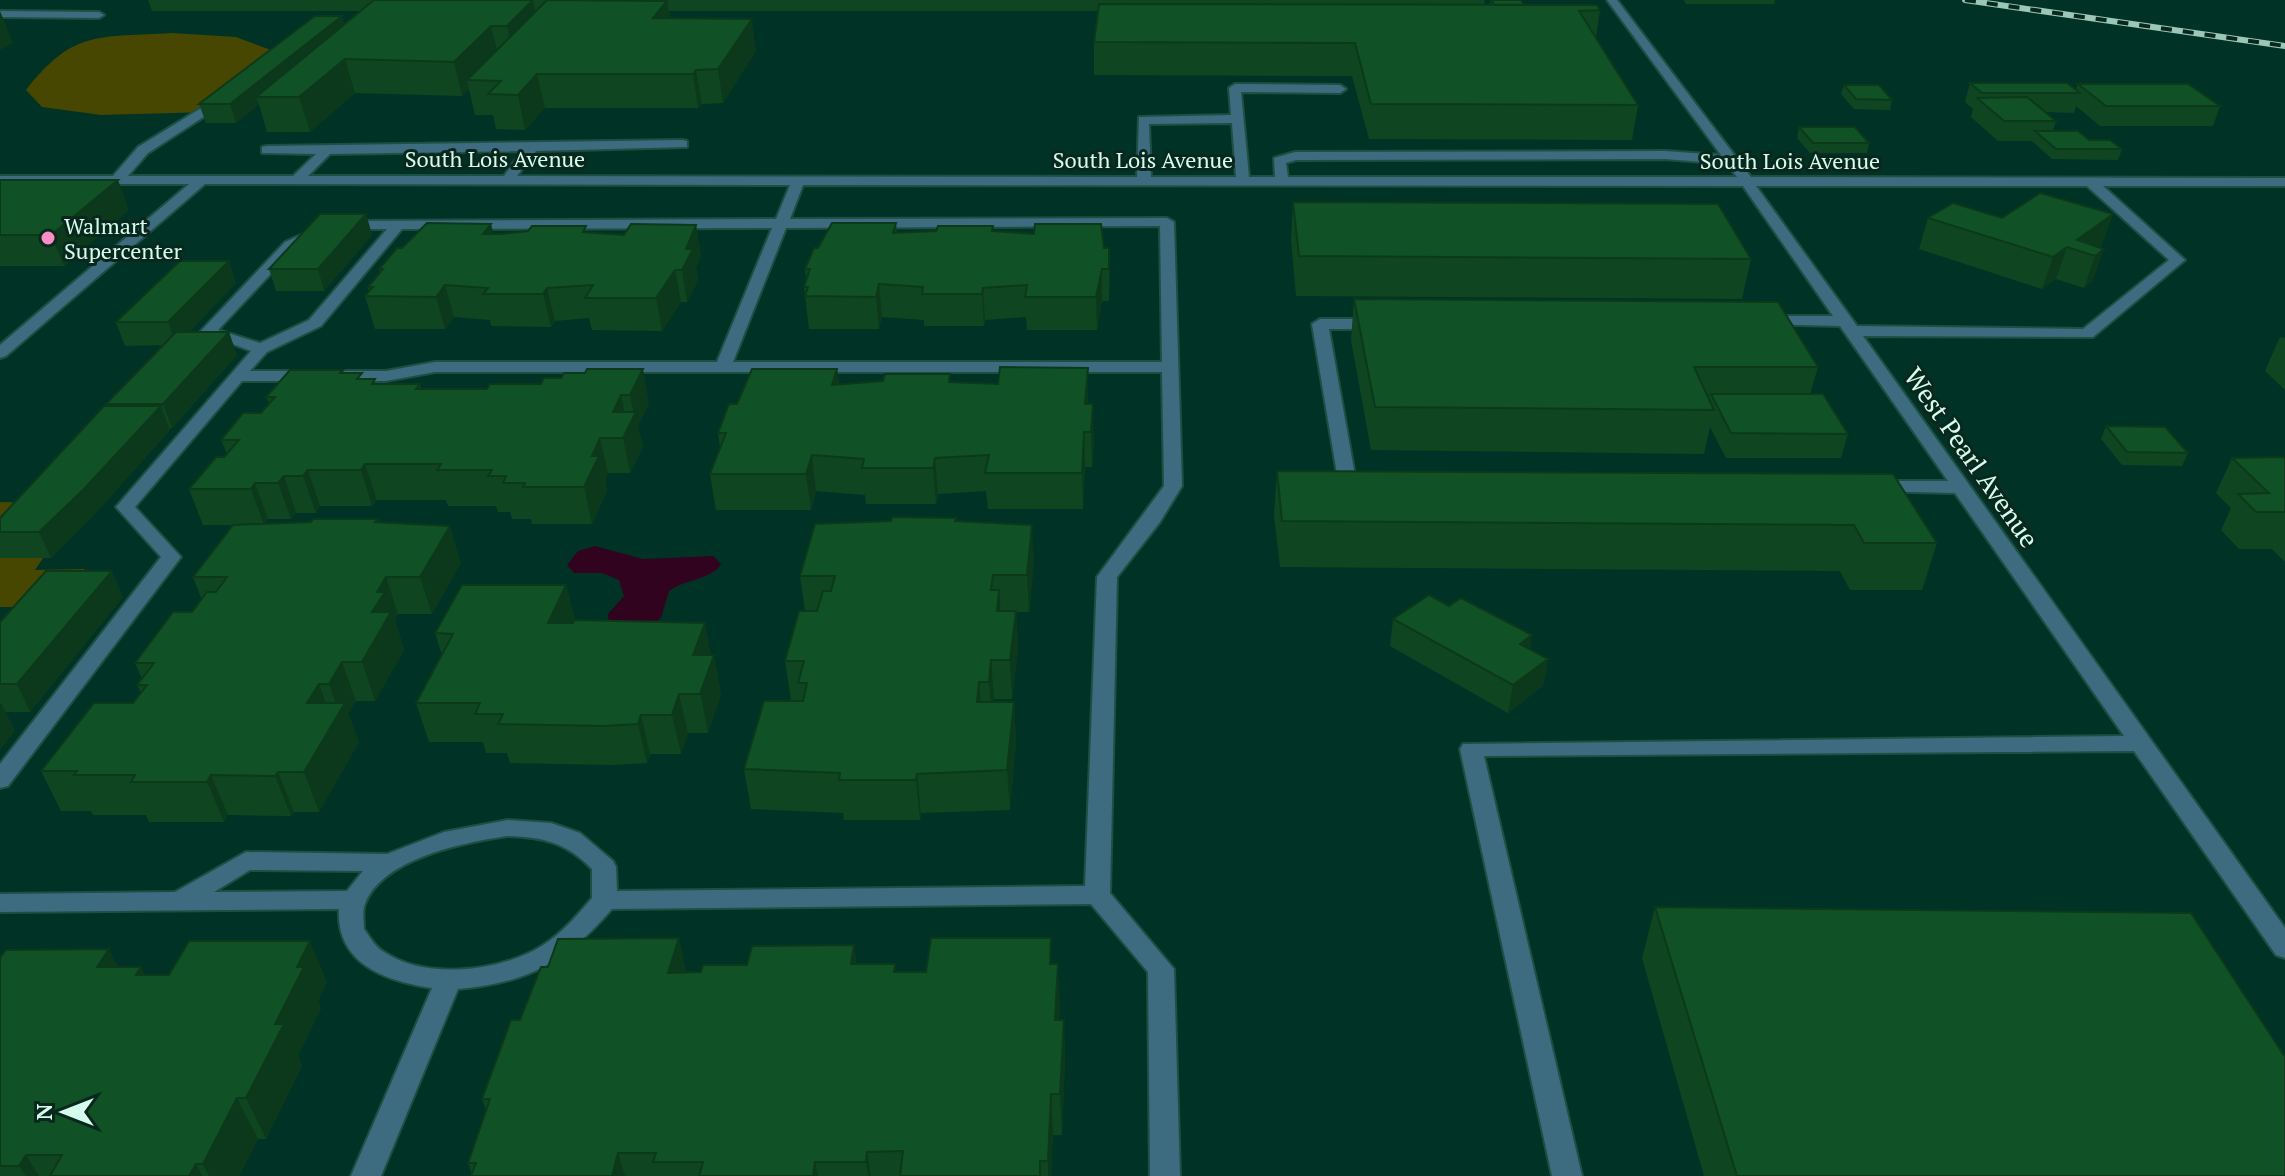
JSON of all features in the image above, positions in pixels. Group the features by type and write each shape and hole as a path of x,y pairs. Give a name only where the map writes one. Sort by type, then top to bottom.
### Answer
{"street":[{"name":"West Pearl Avenue","path":"1612,0 1747,182 2285,948"},
{"path":"0,14 99,15"},
{"path":"117,180 143,150 238,88"},
{"path":"1243,182 1235,88 1340,89"},
{"path":"1144,181 1143,120 1238,119"},
{"path":"267,150 682,144"},
{"path":"507,181 532,147"},
{"path":"297,180 327,150"},
{"path":"1282,182 1279,161 1295,156 1665,155 1730,160"},
{"name":"South Lois Avenue","path":"0,180 1144,181 1585,189 1747,182 2285,182"},
{"path":"0,353 202,180"},
{"path":"723,367 798,181"},
{"path":"1302,182 1317,200"},
{"path":"1741,321 2087,334 2178,260 2091,182"},
{"path":"261,349 208,332 290,245 332,225 1167,222 1173,486 1153,518 1107,577 1097,895 1161,969 1165,1176"},
{"path":"0,780 171,557 125,507 261,349 315,323 398,225"},
{"path":"1366,503 1351,506 1320,324 1398,324"},
{"path":"237,376 386,376 435,367 1170,367"},
{"path":"1857,488 1961,487"},
{"path":"1567,1176 1471,749 2141,743"},
{"path":"508,828 552,829 583,843 604,867 605,900 576,934 541,959 501,973 449,978 408,974 373,959 351,931 353,900 384,866 429,844 469,833 508,828"},
{"path":"180,902 246,861 391,863"},
{"path":"605,900 1097,895"},
{"path":"0,903 353,900"},
{"path":"366,1176 449,978"}],"shaded area":[{"path":"172,33 236,37 271,50 245,111 101,115 42,107 26,90 59,56 90,40"},
{"path":"0,502 45,503 66,541 51,558 43,558 35,570 85,569 44,607 0,607"},
{"path":"595,546 643,559 713,556 721,564 712,573 669,591 661,618 655,623 609,624 608,614 624,596 619,580 602,573 574,573 567,565 578,551"}],"building":[{"path":"374,0 533,0 507,26 491,26 454,62 345,59 299,97 256,97"},
{"path":"547,0 667,1 653,18 752,19 718,69 696,70 693,74 537,74 518,95 488,94 501,81 467,80"},
{"path":"1492,0 1521,0 1524,5 1494,5"},
{"path":"1099,4 1597,5 1600,10 1579,11 1638,105 1371,104 1355,43 1094,42"},
{"path":"315,16 342,16 230,104 199,104"},
{"path":"1970,83 2067,83 2080,93 1982,93"},
{"path":"2078,84 2188,84 2220,106 2106,106"},
{"path":"1844,85 1879,85 1892,100 1856,99"},
{"path":"2027,97 2056,121 2004,121 1977,98"},
{"path":"1799,127 1855,127 1869,143 1813,143"},
{"path":"2035,131 2078,131 2089,140 2110,140 2122,149 2056,149"},
{"path":"0,180 118,180 51,235 0,235"},
{"path":"2040,193 2113,214 2077,240 2104,249 2095,256 2067,247 2053,257 1928,218 1953,203 2002,218"},
{"path":"1293,202 1718,204 1751,259 1299,256"},
{"path":"320,214 366,214 318,269 269,269"},
{"path":"427,223 491,224 483,234 528,231 532,226 586,226 583,232 624,235 631,224 696,225 686,249 693,249 682,270 675,270 656,298 585,298 593,285 547,288 543,294 483,294 488,288 445,285 436,297 365,296 373,287 368,287 383,269 379,269 397,248 402,248"},
{"path":"832,223 896,223 893,233 936,231 938,226 993,226 992,231 1034,234 1035,224 1101,224 1104,248 1109,248 1109,269 1102,269 1096,297 1025,297 1027,285 983,288 982,294 922,294 923,287 879,284 876,297 805,296 808,287 804,287 810,269 805,269 814,248 818,248"},
{"path":"180,261 229,261 168,322 116,322"},
{"path":"1354,299 1778,302 1818,367 1694,367 1714,410 1375,407"},
{"path":"176,332 229,332 163,404 106,404"},
{"path":"1000,367 1088,368 1085,404 1093,404 1091,432 1084,432 1082,473 985,473 989,455 935,458 933,468 862,468 864,459 812,455 806,474 710,474 726,433 718,433 729,404 737,404 752,369 837,369 832,385 883,381 885,374 950,374 949,382 998,384"},
{"path":"587,369 643,369 630,395 621,395 613,412 636,412 623,438 600,438 592,456 599,456 584,487 523,487 525,483 503,483 506,476 488,476 492,470 437,470 441,464 365,464 361,470 308,470 303,476 284,476 278,483 255,483 251,489 189,489 216,457 224,457 239,440 221,440 243,413 261,413 275,397 266,397 290,370 343,370 340,373 362,373 357,379 375,379 372,384 420,384 416,389 487,389 490,384 541,384 544,378 561,378 564,373 585,373"},
{"path":"1711,394 1823,394 1848,434 1731,433"},
{"path":"104,406 161,406 39,532 0,532 0,518"},
{"path":"2106,426 2165,427 2188,453 2127,452"},
{"path":"2285,457 2285,512 2256,512 2238,494 2269,493 2232,458"},
{"path":"1277,471 1893,474 1937,543 1864,543 1854,525 1282,521"},
{"path":"892,517 956,518 955,521 1032,525 1027,575 993,575 991,590 999,590 997,611 1016,611 1010,660 991,660 989,682 979,682 977,702 1014,702 1007,770 917,774 916,780 839,780 840,773 744,769 764,701 803,701 807,683 798,683 804,661 785,661 799,611 817,611 823,591 831,591 835,576 800,576 815,524 891,521"},
{"path":"313,519 378,519 375,522 450,526 420,577 386,577 377,592 385,592 372,612 391,612 362,662 342,662 329,684 319,684 307,703 345,703 304,772 278,772 275,776 211,775 207,782 131,782 135,775 74,775 77,771 41,771 94,703 133,703 147,685 137,685 154,663 135,663 173,612 192,612 207,592 216,592 227,577 193,577 233,525 311,522"},
{"path":"46,571 112,571 17,684 0,684 0,622"},
{"path":"462,585 566,585 548,623 573,623 574,620 705,623 693,655 714,655 700,694 679,694 672,715 641,715 638,724 603,726 498,724 503,714 475,714 480,703 416,703 453,634 435,633"},
{"path":"1429,595 1449,606 1461,598 1532,635 1520,644 1548,659 1513,685 1393,619"},
{"path":"1655,907 2191,913 2285,1057 2285,1176 1737,1176"},
{"path":"679,938 668,973 701,972 703,965 747,965 752,946 854,945 851,964 895,964 894,972 926,972 931,938 1051,938 1050,964 1058,964 1055,1020 1064,1020 1060,1094 1051,1094 1048,1161 1040,1161 1040,1176 900,1176 903,1151 867,1152 866,1162 815,1162 813,1176 699,1176 703,1162 653,1162 656,1153 618,1153 612,1176 471,1176 476,1163 468,1163 490,1099 482,1099 511,1020 520,1020 541,967 548,967 558,939"},
{"path":"189,941 310,941 297,967 304,967 275,1024 284,1024 246,1098 237,1098 203,1164 196,1164 189,1176 50,1176 62,1155 26,1155 19,1166 0,1166 0,958 6,950 109,949 97,967 141,967 136,975 169,975"}],"railway":[{"path":"1965,0 2285,46"}],"place":[{"name":"Walmart Supercenter","path":"48,238"}]}
